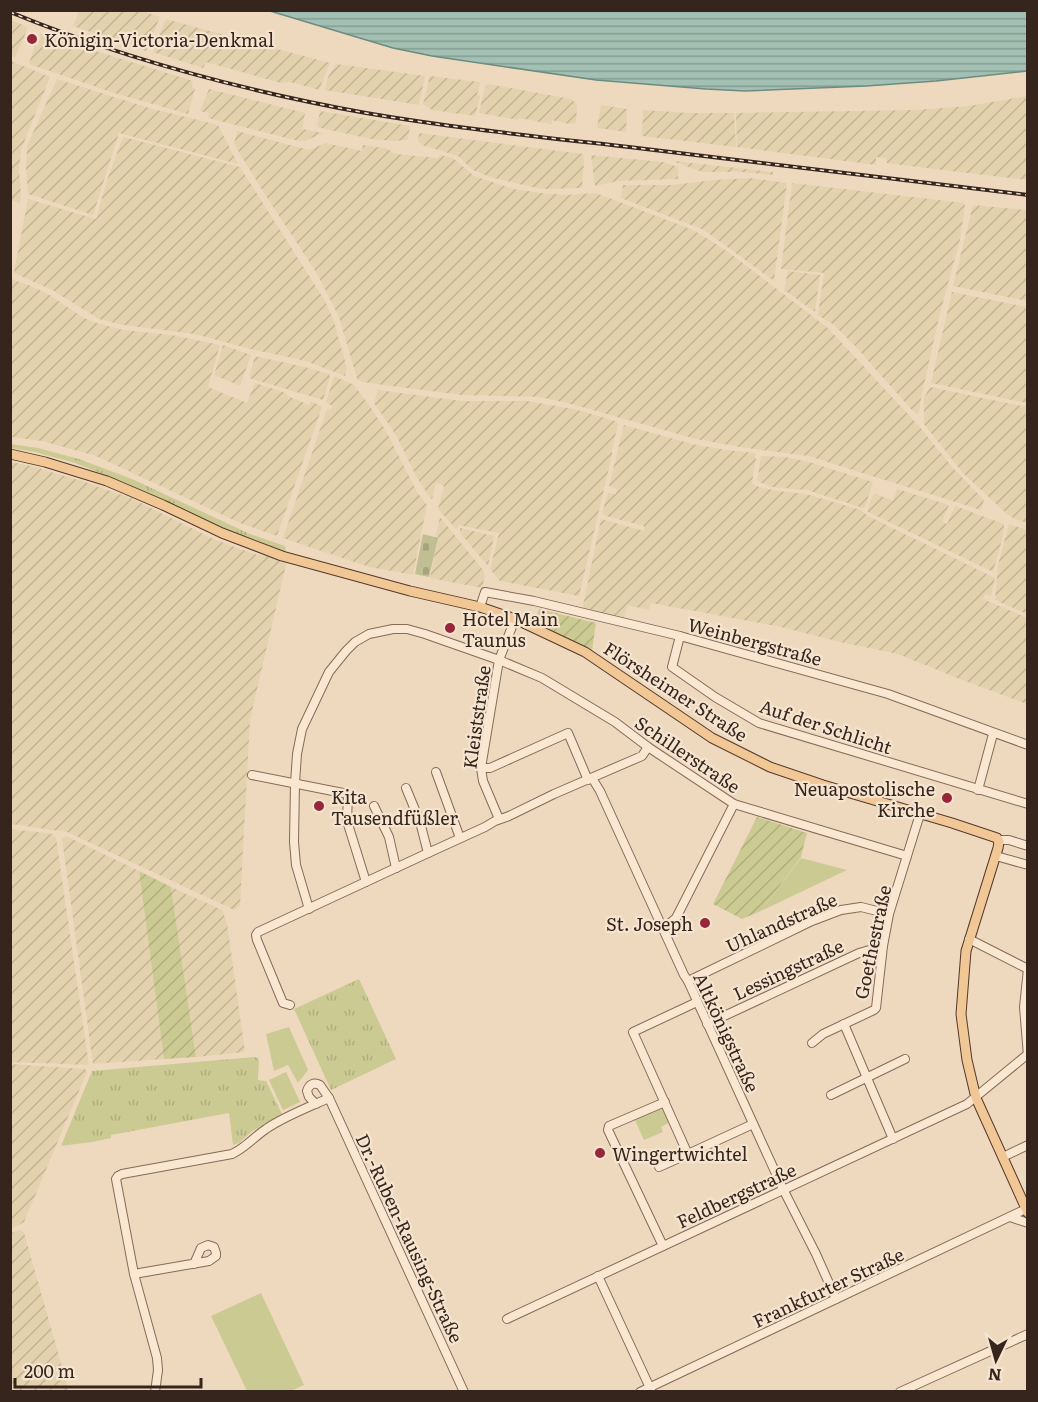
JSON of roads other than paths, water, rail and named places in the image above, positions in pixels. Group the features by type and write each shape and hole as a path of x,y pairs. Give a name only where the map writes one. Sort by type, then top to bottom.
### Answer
{"main road":[{"name":"Flörsheimer Straße","path":"10,454 107,481 222,533 282,556 410,591 480,607 515,619 585,652 712,738 770,767 998,840"},
{"path":"998,840 996,856 969,939 961,1014 967,1060 976,1098 1027,1210"}],"street":[{"name":"Weinbergstraße","path":"480,607 485,591 680,636 888,694 1028,745"},
{"name":"Kleiststraße","path":"500,819 483,781 481,768 499,660 515,619"},
{"name":"Schillerstraße","path":"309,909 296,865 294,842 297,754 302,729 329,672 346,651 362,637 377,631 393,629 407,629 463,647 542,678 615,722 648,747 734,804 907,856"},
{"name":"Auf der Schlicht","path":"680,636 672,667 715,697 759,723 1028,804"},
{"name":"Altkönigstraße","path":"481,768 493,766 568,734 590,779 600,791 836,1299"},
{"path":"978,790 993,734"},
{"path":"290,1005 283,1003 257,940 258,932 500,819 642,756 648,747"},
{"path":"436,772 460,838"},
{"path":"252,775 348,794 347,820 366,882"},
{"path":"406,788 420,822 428,853"},
{"path":"662,927 676,918 734,804"},
{"path":"374,806 389,837 396,868"},
{"name":"Goethestraße","path":"812,1043 819,1036 875,1009 889,914 920,814"},
{"name":"Flörsheimer Straße","path":"998,840 1009,840 1028,846"},
{"path":"996,856 1028,865"},
{"name":"Uhlandstraße","path":"688,981 812,921 841,910 861,907 889,914"},
{"path":"969,939 1027,969 1024,1007 1027,1055"},
{"name":"Lessingstraße","path":"707,1024 858,953 883,946"},
{"path":"688,1154 633,1032 697,1002"},
{"path":"844,1024 893,1139"},
{"name":"Feldbergstraße","path":"507,1319 967,1104 1027,1055"},
{"path":"831,1095 905,1059"},
{"path":"155,1392 157,1358 134,1274 116,1179 122,1174 232,1154 274,1124 316,1104 328,1098 320,1085 314,1083 308,1088 308,1094 316,1104"},
{"name":"Dr.-Ruben-Rausing-Straße","path":"328,1098 464,1392"},
{"path":"663,1246 608,1128 664,1102"},
{"path":"659,1167 753,1124"},
{"path":"1003,1157 1028,1145"},
{"name":"Frankfurter Straße","path":"640,1392 651,1389 1010,1216 1027,1210"},
{"path":"1010,1216 1028,1223"},
{"path":"134,1274 195,1263"},
{"path":"598,1276 651,1389"},
{"path":"900,1392 1028,1334"}],"railway":[{"path":"10,12 97,45 185,72 275,95 366,113 497,132 1028,195"}],"place":[{"name":"Königin-Victoria-Denkmal","path":"32,39"},
{"name":"Hotel Main Taunus","path":"450,628"},
{"name":"Neuapostolische Kirche","path":"947,798"},
{"name":"Kita Tausendfüßler","path":"319,806"},
{"name":"St. Joseph","path":"705,923"},
{"name":"Wingertwichtel","path":"600,1153"}]}
